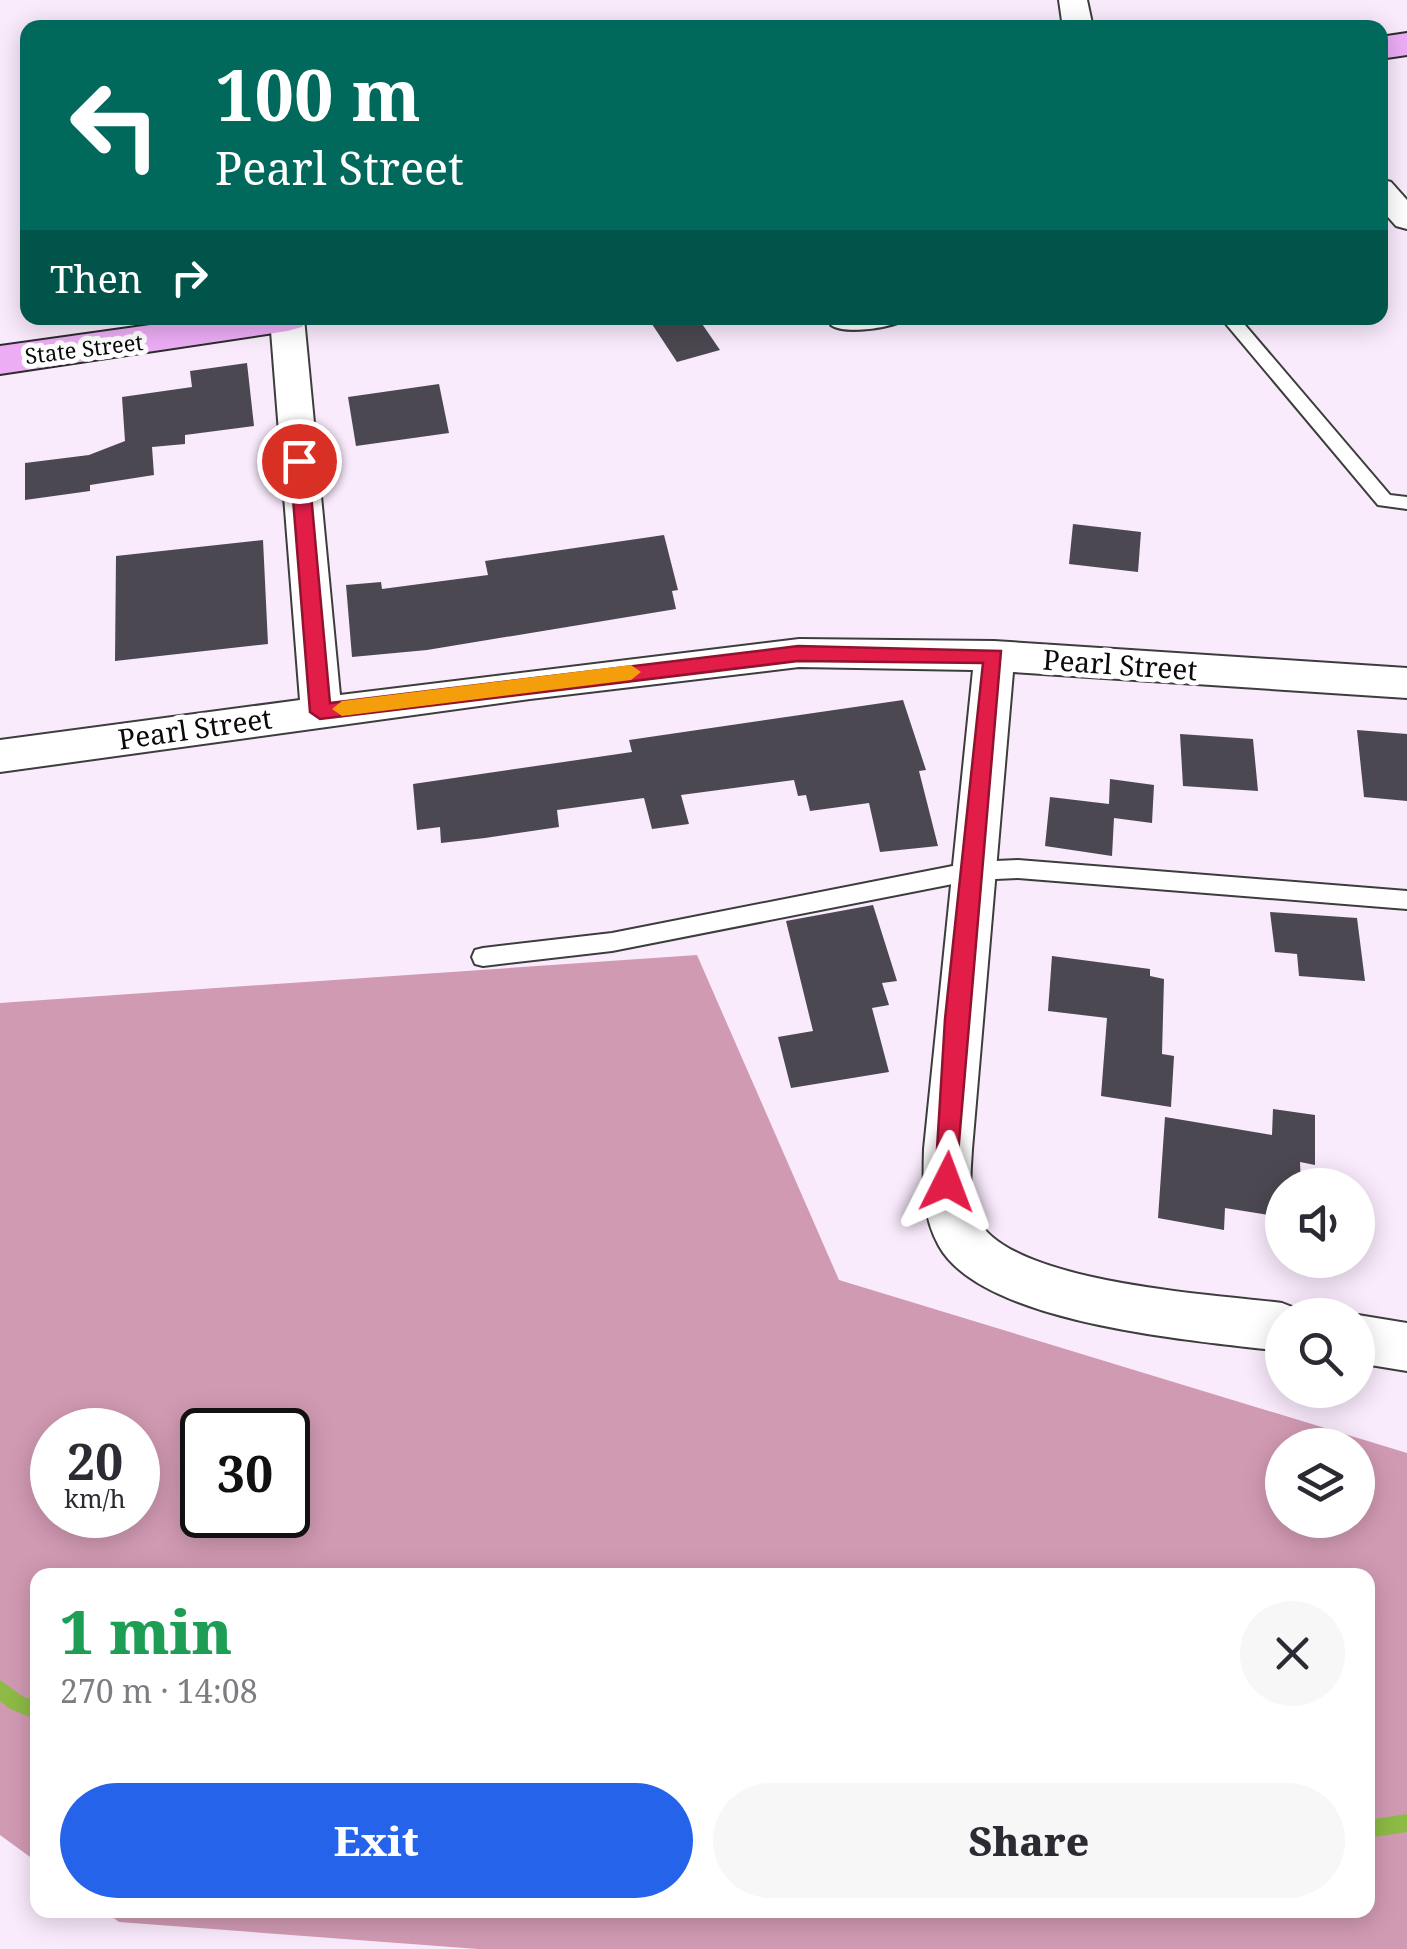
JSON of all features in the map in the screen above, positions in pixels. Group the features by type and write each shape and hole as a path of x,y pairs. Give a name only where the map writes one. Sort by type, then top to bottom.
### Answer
{"main road":[{"name":"State Street","path":"0,360 239,325"}],"street":[{"path":"288,325 320,712"},
{"name":"Pearl Street","path":"0,756 798,653 994,656 1407,683"},
{"path":"994,656 948,1149 947,1182 959,1236 1002,1271 1059,1292 1153,1312 1265,1324"},
{"path":"1375,1342 1407,1348"}],"lane":[{"path":"1236,325 1385,500 1407,503"},
{"path":"483,957 612,942 972,871 1018,869 1407,900"}],"shaded area":[{"path":"697,955 839,1280 1325,1428 1265,1428 1265,1538 1375,1538 1375,1443 1407,1453 1407,1949 478,1949 119,1922 114,1918 1375,1918 1375,1568 30,1568 30,1857 0,1835 0,1003"}],"building":[{"path":"653,325 703,325 720,350 677,362"},
{"path":"247,363 254,426 185,435 185,444 152,447 154,475 90,485 90,491 25,500 25,463 89,455 125,441 122,397 192,387 190,371"},
{"path":"439,384 449,433 356,446 348,397"},
{"path":"1073,524 1141,532 1138,572 1069,564"},
{"path":"664,535 678,590 672,591 676,609 427,650 352,657 346,585 381,582 382,589 488,575 485,561"},
{"path":"263,540 268,644 115,661 116,556"},
{"path":"903,700 926,770 919,771 938,846 880,852 869,803 810,811 806,795 798,796 794,780 681,795 689,824 652,829 644,798 557,810 559,827 485,838 441,843 440,827 417,830 413,784 632,752 629,740"},
{"path":"1357,730 1407,734 1407,801 1364,797"},
{"path":"1180,734 1253,739 1258,791 1183,786"},
{"path":"1110,779 1154,785 1152,823 1114,818 1112,856 1045,846 1050,797 1109,804"},
{"path":"873,905 897,981 882,983 889,1005 872,1008 889,1072 791,1088 778,1037 813,1031 786,921"},
{"path":"1270,912 1357,918 1365,981 1299,976 1297,954 1275,952"},
{"path":"1052,956 1150,969 1150,976 1164,979 1162,1054 1174,1056 1171,1107 1101,1096 1107,1018 1048,1011"},
{"path":"1273,1109 1315,1115 1315,1165 1300,1162 1300,1168 1265,1168 1265,1214 1225,1208 1224,1230 1158,1218 1165,1117 1272,1135"}],"waterway":[{"path":"0,1689 16,1703 30,1708"},
{"path":"1375,1828 1407,1823"}],"slow traffic":[{"path":"342,709 631,672"}],"route":[{"path":"299,461 320,712 798,653 994,656 956,1019 947,1182"}]}
